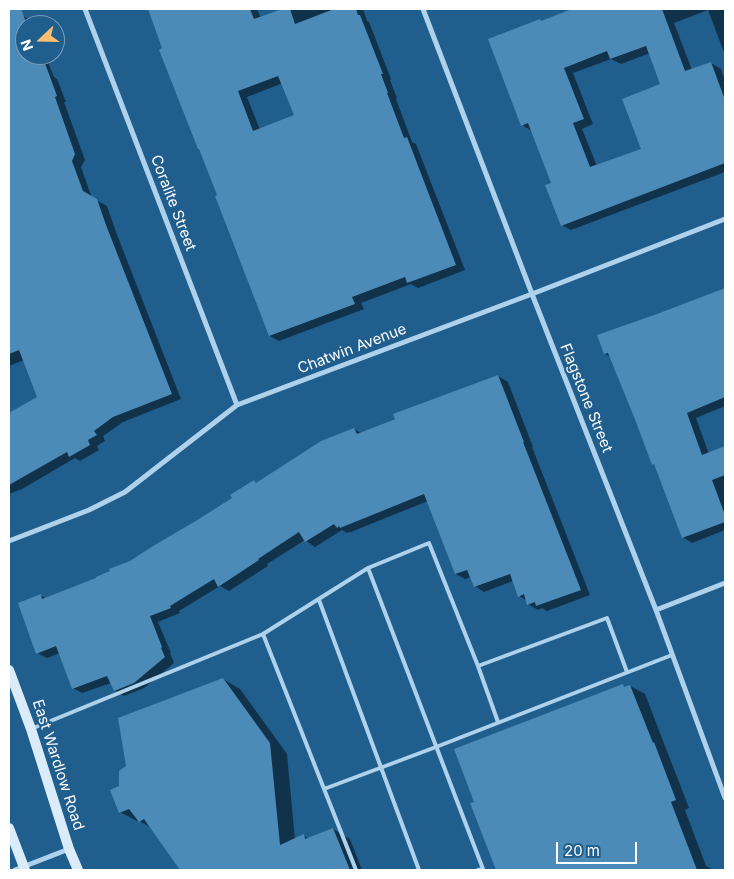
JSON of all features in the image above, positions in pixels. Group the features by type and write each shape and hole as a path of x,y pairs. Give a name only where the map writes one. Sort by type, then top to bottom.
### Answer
{"main road":[{"name":"East Wardlow Road","path":"9,670 31,729 78,870"},
{"path":"9,828 21,869"}],"street":[{"name":"Coralite Street","path":"85,9 237,405"},
{"name":"Flagstone Street","path":"423,9 656,610 725,798"},
{"name":"Chatwin Avenue","path":"9,541 89,510 125,492 237,405 725,219"},
{"path":"656,610 725,583"},
{"path":"21,869 70,849"}],"lane":[{"path":"31,729 263,634 368,568 429,543 498,722"},
{"path":"368,568 483,868 478,870"},
{"path":"319,600 419,870"},
{"path":"478,666 607,618 627,672"},
{"path":"263,634 356,870"},
{"path":"324,789 436,748 672,655"}],"building":[{"path":"9,9 21,9 23,15 15,15 15,65 46,65 75,154 72,161 83,191 97,199 172,394 113,417 94,431 97,435 88,440 90,445 69,457 67,452 9,485 9,413 37,397 19,350 9,354"},
{"path":"148,9 250,9 254,19 282,9 290,9 295,24 334,9 356,9 383,74 381,74 387,93 404,138 407,137 456,265 407,283 405,277 352,297 355,304 269,336 215,196 217,195 159,50 162,48","holes":["278,76 294,115 253,131 238,91"]},
{"path":"572,9 662,9 685,71 711,62 725,100 725,163 561,226 545,185 551,183 528,123 521,126 488,39 540,19 541,21","holes":["646,46 660,84 622,99 641,149 590,167 573,123 584,119 564,68 607,51 610,59"]},
{"path":"725,288 725,397 687,413 702,455 725,446 725,475 712,480 725,515 725,522 682,538 608,353 604,354 597,335"},
{"path":"498,375 581,590 536,606 535,602 527,605 524,594 518,597 510,574 474,587 467,570 455,574 424,494 340,528 339,526 337,528 334,524 305,542 299,532 218,587 214,579 170,606 171,608 150,616 165,657 134,683 114,691 107,676 72,689 56,646 36,654 18,603 41,594 42,599 96,578 110,571 109,569 130,561 232,498 230,495 254,480 256,483 321,441 354,428 357,434 395,419 393,414"},
{"path":"223,678 270,743 280,845 304,834 305,839 333,828 350,870 180,870 144,819 139,822 129,809 119,813 110,790 119,786 119,771 126,766 118,718"},
{"path":"623,684 624,687 630,685 654,742 676,800 671,802 697,870 496,870 470,803 474,802 454,749"}]}
